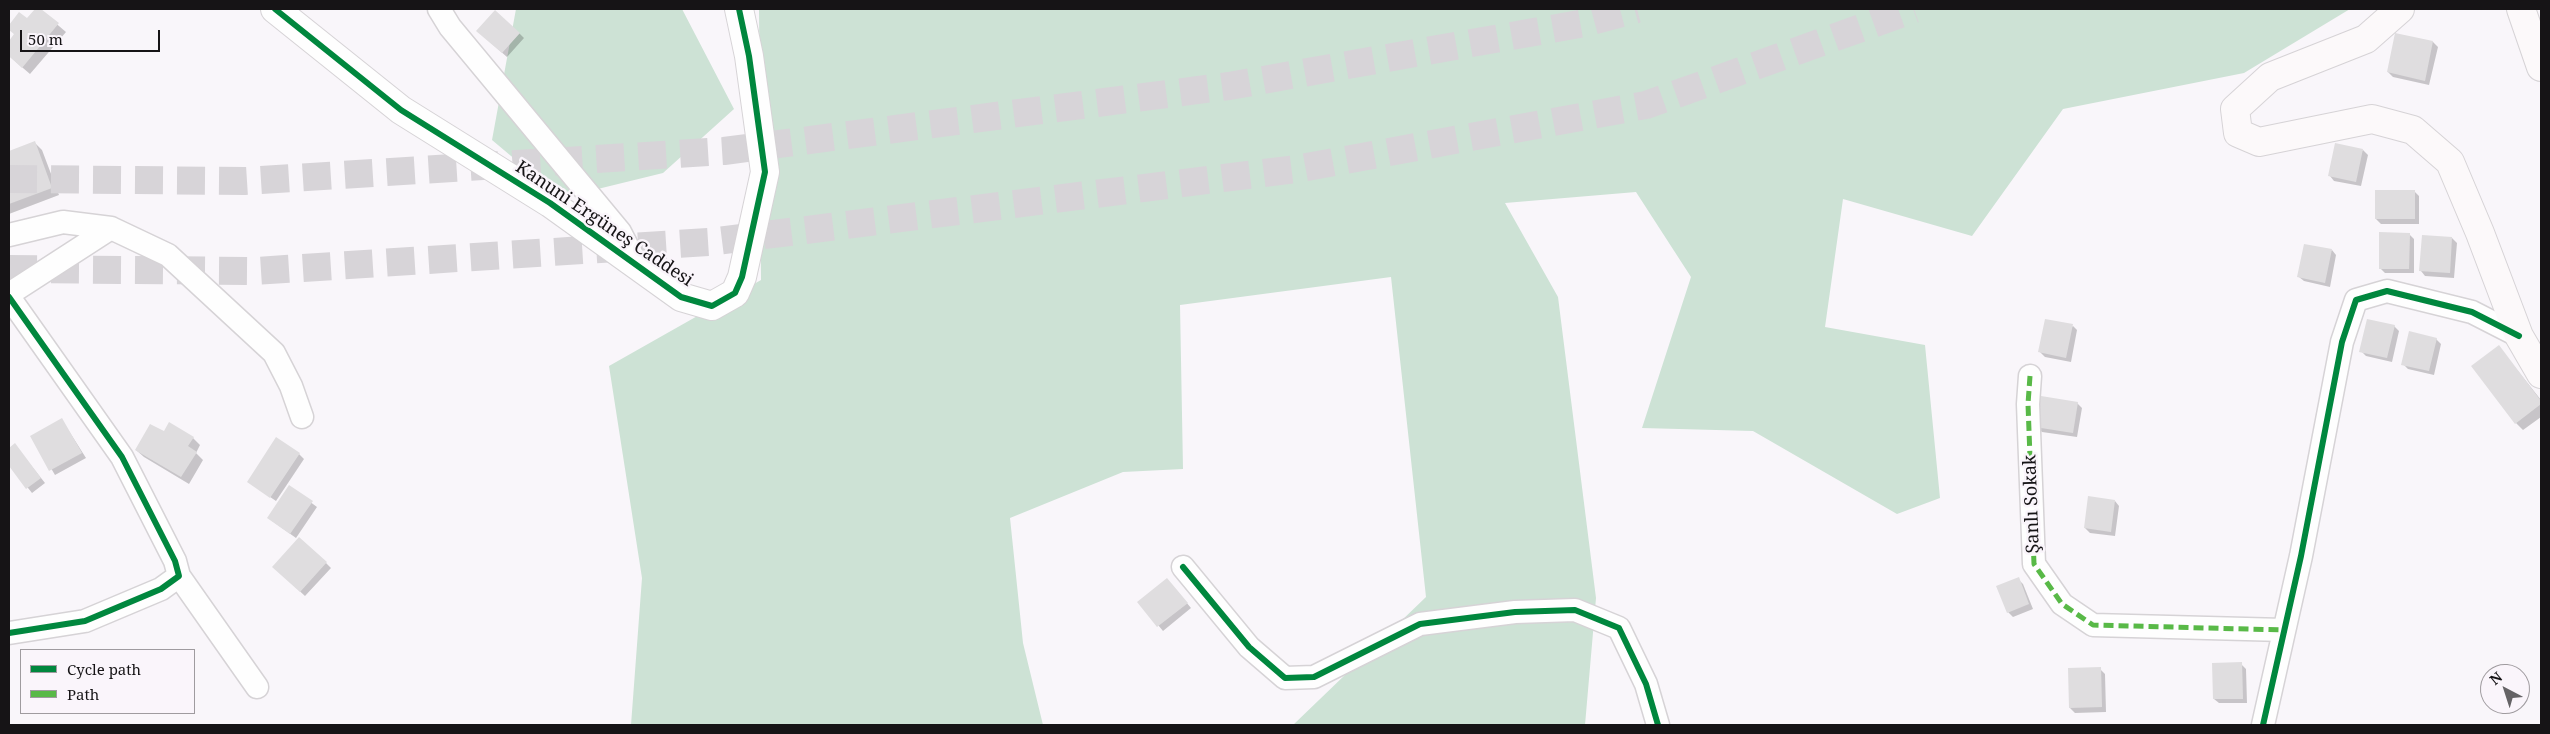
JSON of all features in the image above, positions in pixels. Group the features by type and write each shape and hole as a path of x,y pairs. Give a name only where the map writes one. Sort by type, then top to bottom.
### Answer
{"main road":[{"path":"2400,9 2366,39 2270,77 2235,109 2238,133 2260,142 2372,120 2413,130 2450,162 2480,233 2519,336 2541,374"},
{"path":"2521,9 2541,67"}],"street":[{"name":"Kanuni Ergüneş Caddesi","path":"275,9 401,110 550,204 681,298 712,306 735,293 742,277 765,172 749,56 739,9"},
{"path":"439,9 450,27 620,232 638,266"},
{"path":"9,235 63,222 111,228 168,255 274,353 291,386 302,417"},
{"path":"111,228 9,295 122,457 175,561 179,576 256,687"},
{"path":"2263,725 2342,342 2356,300 2387,291 2472,312 2519,336"},
{"name":"Şanlı Sokak","path":"2030,376 2028,404 2034,564 2062,604 2093,626 2284,630"},
{"path":"1183,567 1249,647 1285,678 1314,677 1420,624 1515,612 1575,610 1619,628 1646,684 1658,725"},
{"path":"9,633 85,621 161,589 179,576"}],"green space":[{"path":"516,9 682,9 734,109 663,173 561,198 492,140"},
{"path":"759,9 2350,9 2244,73 2063,109 1972,236 1843,199 1825,327 1925,345 1940,498 1897,514 1753,431 1642,428 1691,277 1636,192 1505,203 1558,297 1596,598 1585,725 1293,725 1426,597 1391,277 1180,305 1183,469 1123,472 1010,518 1023,643 1043,725 631,725 642,578 609,366 761,280"}],"building":[{"path":"35,9 41,9 59,23 22,68 9,56 9,41 14,34 9,30 9,25 19,12 27,18"},
{"path":"495,10 520,33 502,53 476,31"},
{"path":"2395,33 2433,41 2425,81 2387,72"},
{"path":"35,141 52,188 9,204 9,151"},
{"path":"2335,143 2363,149 2356,182 2328,176"},
{"path":"2375,190 2415,190 2415,219 2375,219"},
{"path":"2379,232 2410,233 2409,269 2379,269"},
{"path":"2422,235 2452,237 2450,273 2419,271"},
{"path":"2304,244 2332,249 2325,283 2297,277"},
{"path":"2045,319 2073,324 2066,358 2038,352"},
{"path":"2367,319 2395,325 2387,358 2359,352"},
{"path":"2409,331 2437,338 2429,371 2401,365"},
{"path":"2499,345 2541,401 2541,404 2515,424 2471,366"},
{"path":"2041,396 2078,402 2073,433 2035,427"},
{"path":"62,418 82,453 49,471 30,436"},
{"path":"169,422 194,437 188,446 197,452 181,477 135,450 150,424 164,431"},
{"path":"276,437 300,453 270,498 247,482"},
{"path":"15,443 41,478 26,489 9,466 9,448"},
{"path":"289,485 313,501 290,534 267,518"},
{"path":"2088,496 2115,500 2111,532 2084,528"},
{"path":"299,537 327,562 300,592 272,567"},
{"path":"2019,577 2029,604 2007,613 1996,586"},
{"path":"1167,578 1188,603 1157,627 1137,602"},
{"path":"2242,662 2243,699 2213,699 2212,663"},
{"path":"2101,667 2102,707 2069,708 2068,668"}],"tunnel":[{"path":"9,179 245,181 724,151 1229,86 1585,23 1637,9"},
{"path":"9,269 255,271 709,242 1296,169 1646,105 1914,9"}],"marked path":[{"path":"2030,376 2028,404 2034,564 2062,604 2093,625 2284,630"}],"cycle path":[{"path":"275,9 401,110 550,203 681,297 712,306 735,293 742,277 765,172 749,56 739,9"},
{"path":"2263,725 2301,556 2342,342 2356,300 2387,291 2472,312 2519,336"},
{"path":"9,297 122,457 175,561 179,576 161,589 85,621 9,633"},
{"path":"1183,567 1249,647 1285,678 1314,677 1420,624 1515,612 1575,610 1619,628 1646,684 1658,725"}]}
